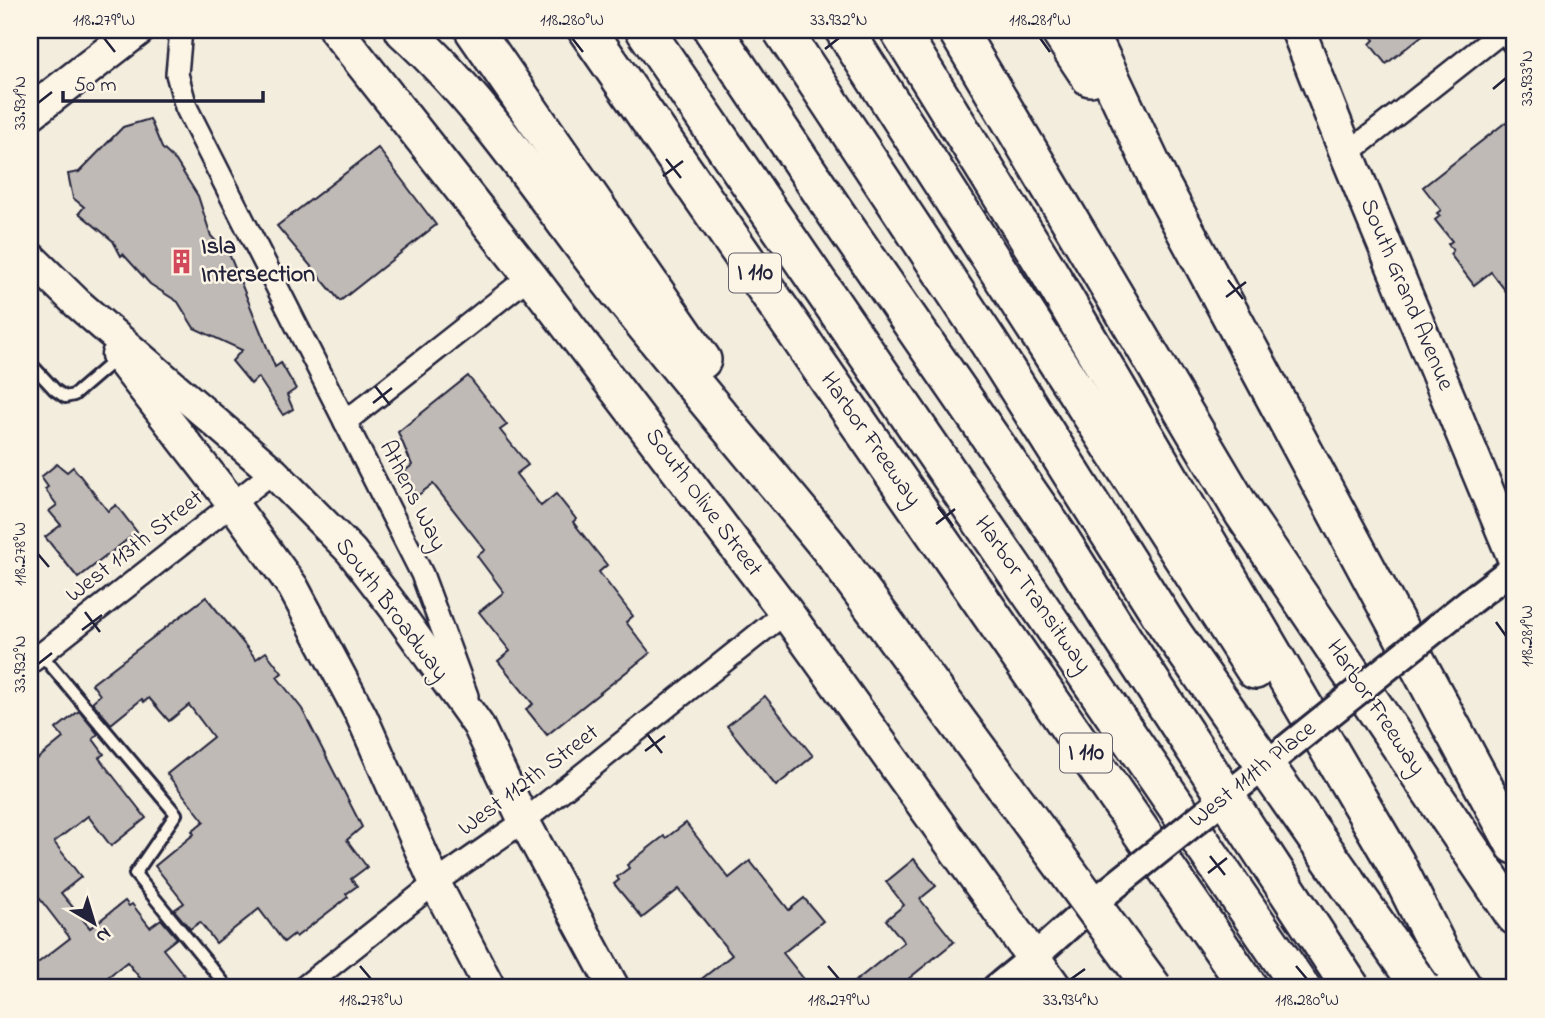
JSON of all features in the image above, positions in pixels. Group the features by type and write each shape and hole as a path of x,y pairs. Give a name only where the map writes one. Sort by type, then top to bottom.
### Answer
{"highway":[{"path":"404,30 489,122 651,331 832,551"},
{"path":"474,30 832,551 1153,988"},
{"name":"Harbor Freeway","path":"587,30 1249,988"},
{"name":"Harbor Transitway","path":"645,30 1301,988"},
{"path":"713,30 1059,537"},
{"path":"738,30 1123,639 1351,988"},
{"path":"782,30 989,342 1167,625 1421,988"},
{"path":"844,30 983,249 1463,988"},
{"path":"899,30 1068,305 1395,862 1437,946"},
{"name":"Harbor Freeway","path":"957,30 1244,514 1515,915"},
{"path":"1059,30 1161,187"},
{"path":"1088,30 1161,187 1515,845"}],"main road":[{"path":"30,113 137,30"},
{"name":"South Olive Street","path":"336,30 530,276 786,612 1055,988"},
{"name":"South Grand Avenue","path":"1298,30 1347,155 1515,559"},
{"name":"South Broadway","path":"30,257 124,352 273,472 351,551 478,724 524,821 614,988"},
{"name":"South Broadway","path":"124,352 293,587 362,717 435,883 489,982"}],"street":[{"name":"Athens Way","path":"181,30 177,74 186,107 422,574 478,724"},
{"path":"1347,155 1500,31"},
{"path":"345,422 530,276"},
{"name":"West 113th Street","path":"36,658 273,472"},
{"name":"West 111th Place","path":"996,988 1102,896 1515,566"},
{"name":"West 112th Street","path":"303,988 435,883 524,821 786,612"}],"lane":[{"path":"1500,31 1515,54"},
{"path":"30,363 65,397 74,395 124,352"},
{"path":"36,658 176,814 135,874 228,988"}],"building":[{"path":"1366,30 1429,30 1386,64 1370,44 1374,40"},
{"name":"Isla Intersection","path":"150,119 162,148 176,161 198,196 211,236 230,256 275,367 281,363 296,389 287,395 293,409 283,415 258,377 251,384 232,361 242,350 194,328 178,302 150,284 123,254 121,256 113,241 79,213 84,207 73,198 68,174 79,172 123,127"},
{"path":"1506,122 1515,135 1515,303 1491,272 1474,285 1450,254 1453,251 1448,244 1452,241 1435,220 1440,216 1437,213 1441,210 1423,187"},
{"path":"378,148 436,225 340,301 277,226"},
{"path":"468,376 507,425 500,430 528,465 516,474 541,506 556,494 576,519 573,522 607,565 599,572 633,616 626,622 650,653 547,735 526,709 533,704 498,661 510,651 479,612 504,592 477,556 485,550 433,484 417,496 405,471 412,465 398,432"},
{"path":"57,464 67,472 73,467 108,511 116,505 137,532 78,578 45,537 61,525 49,511 57,505 45,489 48,487 41,477"},
{"path":"206,597 256,659 266,652 282,673 277,677 302,709 362,827 347,840 367,867 351,879 357,886 346,894 348,897 296,937 294,934 284,942 259,909 216,943 200,922 190,929 174,910 184,903 155,866 194,834 192,831 204,821 167,774 213,737 189,705 169,721 149,698 144,702 142,699 111,724 92,702 100,695 92,684"},
{"path":"765,696 813,756 776,786 727,726"},
{"path":"79,711 98,734 93,739 104,754 99,758 146,818 111,846 88,816 54,842 81,877 61,893 90,928 125,901 129,906 132,904 150,927 161,919 177,938 163,949 194,988 148,988 127,962 94,988 30,988 30,969 70,938 30,886 30,765 63,738 56,729"},
{"path":"686,823 729,878 750,861 789,910 804,898 823,921 783,953 811,988 690,988 732,955 679,889 642,918 614,884 619,880 617,877 629,868 627,865 664,836 666,838"},
{"path":"914,859 936,886 920,899 954,942 897,988 847,988 904,942 886,920 904,905 886,882"}],"place":[{"name":"Isla Intersection","path":"181,261"}]}
